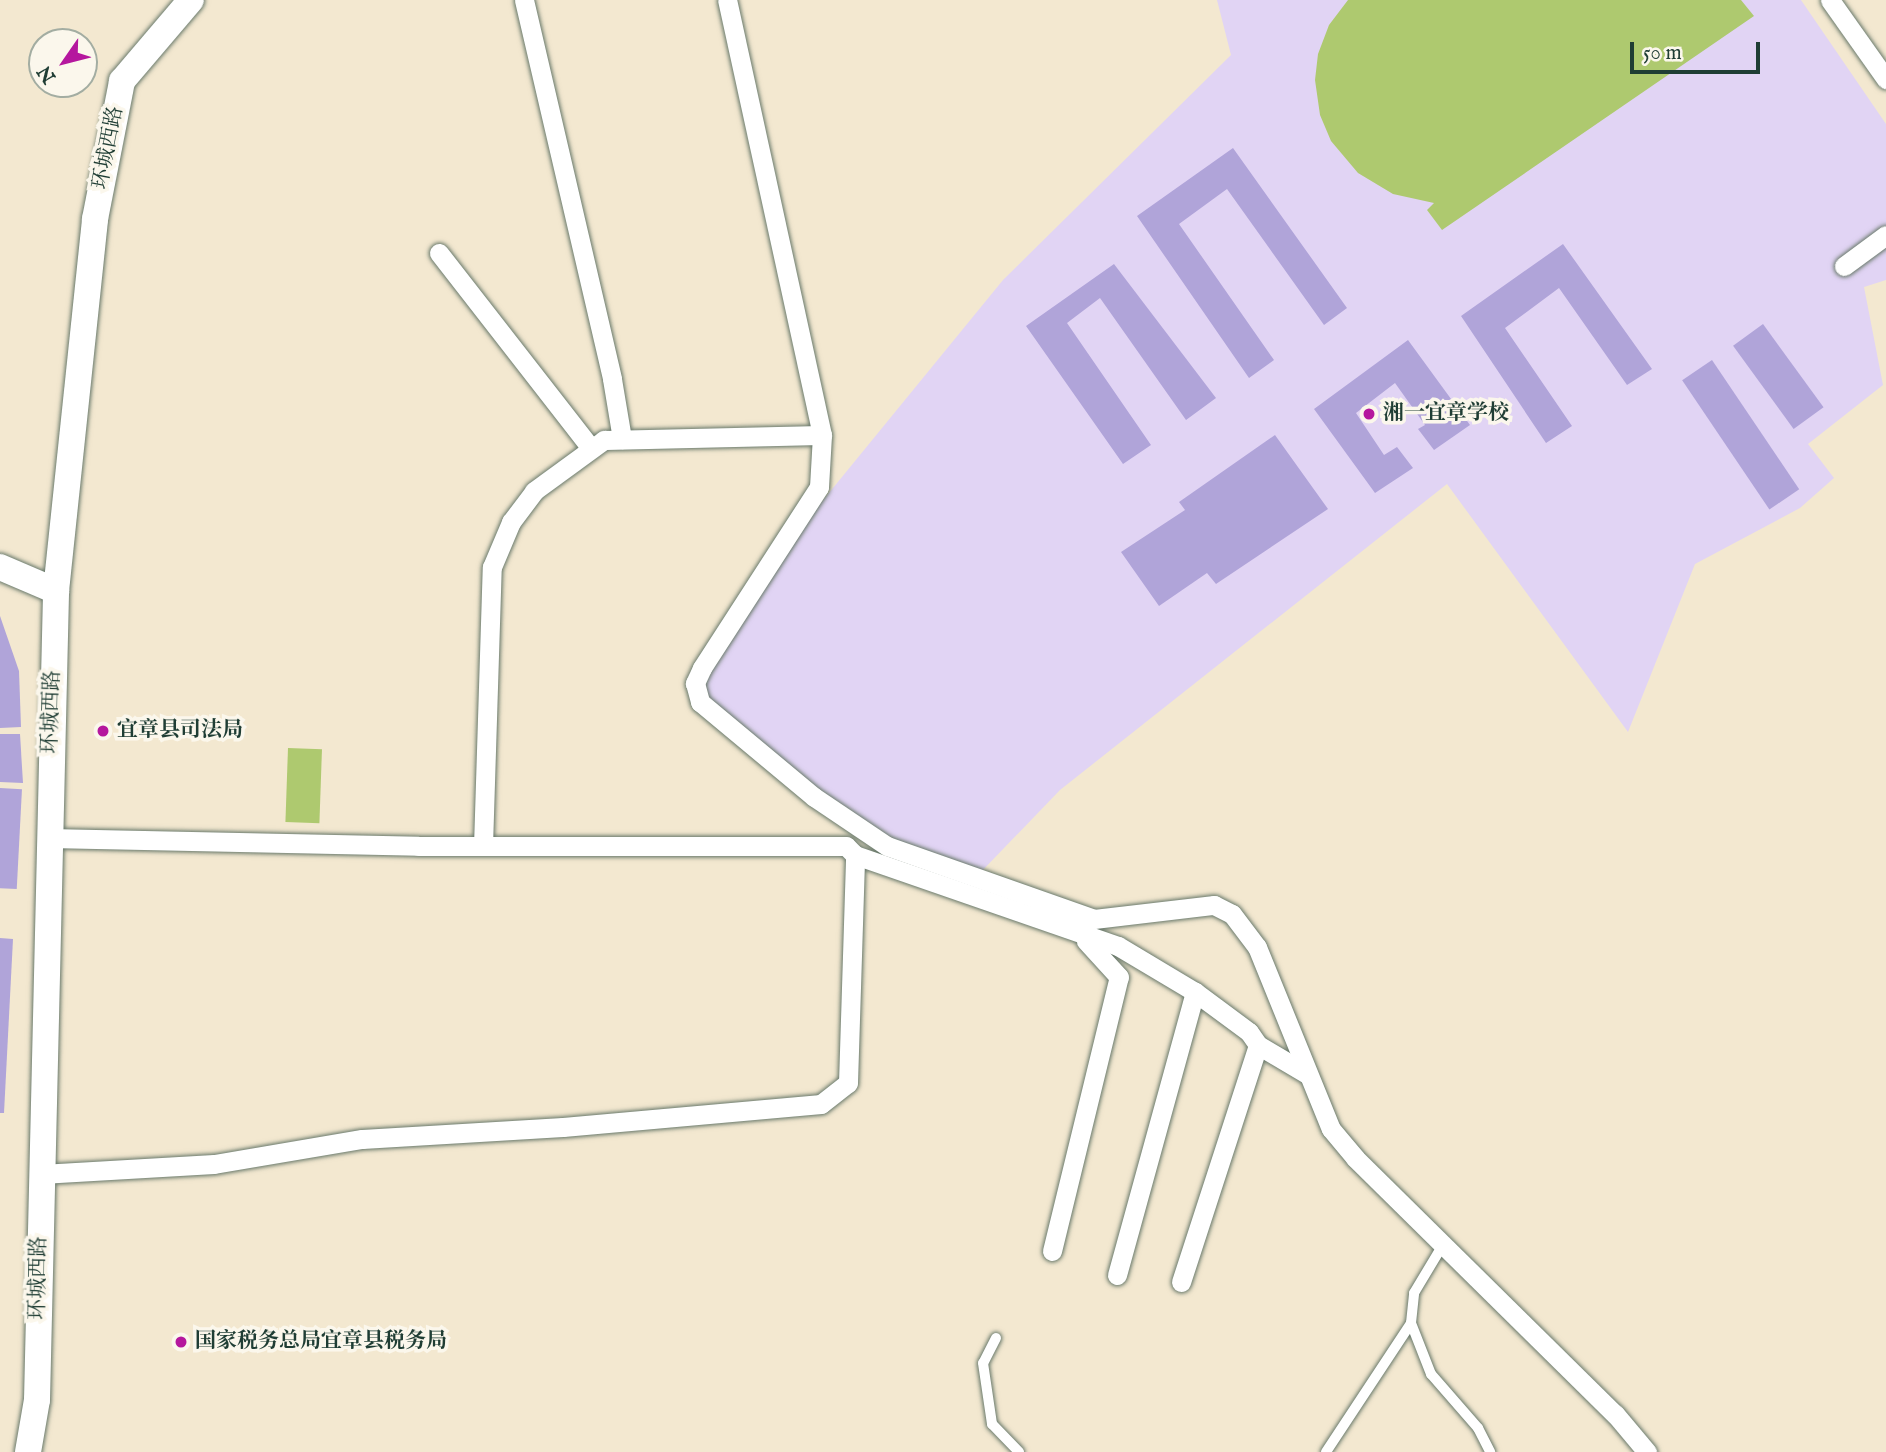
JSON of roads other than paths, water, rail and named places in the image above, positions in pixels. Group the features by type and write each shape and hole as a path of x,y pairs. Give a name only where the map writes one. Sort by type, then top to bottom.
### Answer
{"main road":[{"name":"环城西路","path":"28,1452 37,1400 48,838 56,591 95,219 122,81 191,0"},
{"path":"0,567 56,591"}],"street":[{"path":"524,0 612,379 622,439"},
{"path":"727,0 822,435 819,487 702,668 695,683 701,702 814,797 887,846 1094,919 1214,905 1232,914 1257,947 1331,1129 1355,1158 1615,1414 1647,1452"},
{"path":"1830,0 1886,79"},
{"path":"1844,266 1886,235"},
{"path":"439,253 590,447"},
{"path":"483,846 492,567 511,522 534,491 590,447 604,440 822,435"},
{"path":"48,838 483,846 846,846 855,855 911,871 1076,934 1118,946 1195,992 1249,1032 1258,1045 1307,1074"},
{"path":"41,1174 214,1164 362,1139 563,1127 821,1104 848,1083 855,855"},
{"path":"1052,1251 1119,977 1101,953 1076,934"},
{"path":"1117,1275 1195,992"},
{"path":"1181,1282 1258,1045"}],"lane":[{"path":"1444,1243 1414,1293 1411,1323 1431,1374 1478,1428 1490,1452"},
{"path":"1326,1452 1411,1323"},
{"path":"996,1338 983,1363 992,1424 1019,1452"}],"place":[{"name":"湘一宜章学校","path":"1369,414"},
{"name":"宜章县司法局","path":"103,731"},
{"name":"国家税务总局宜章县税务局","path":"181,1342"}]}
